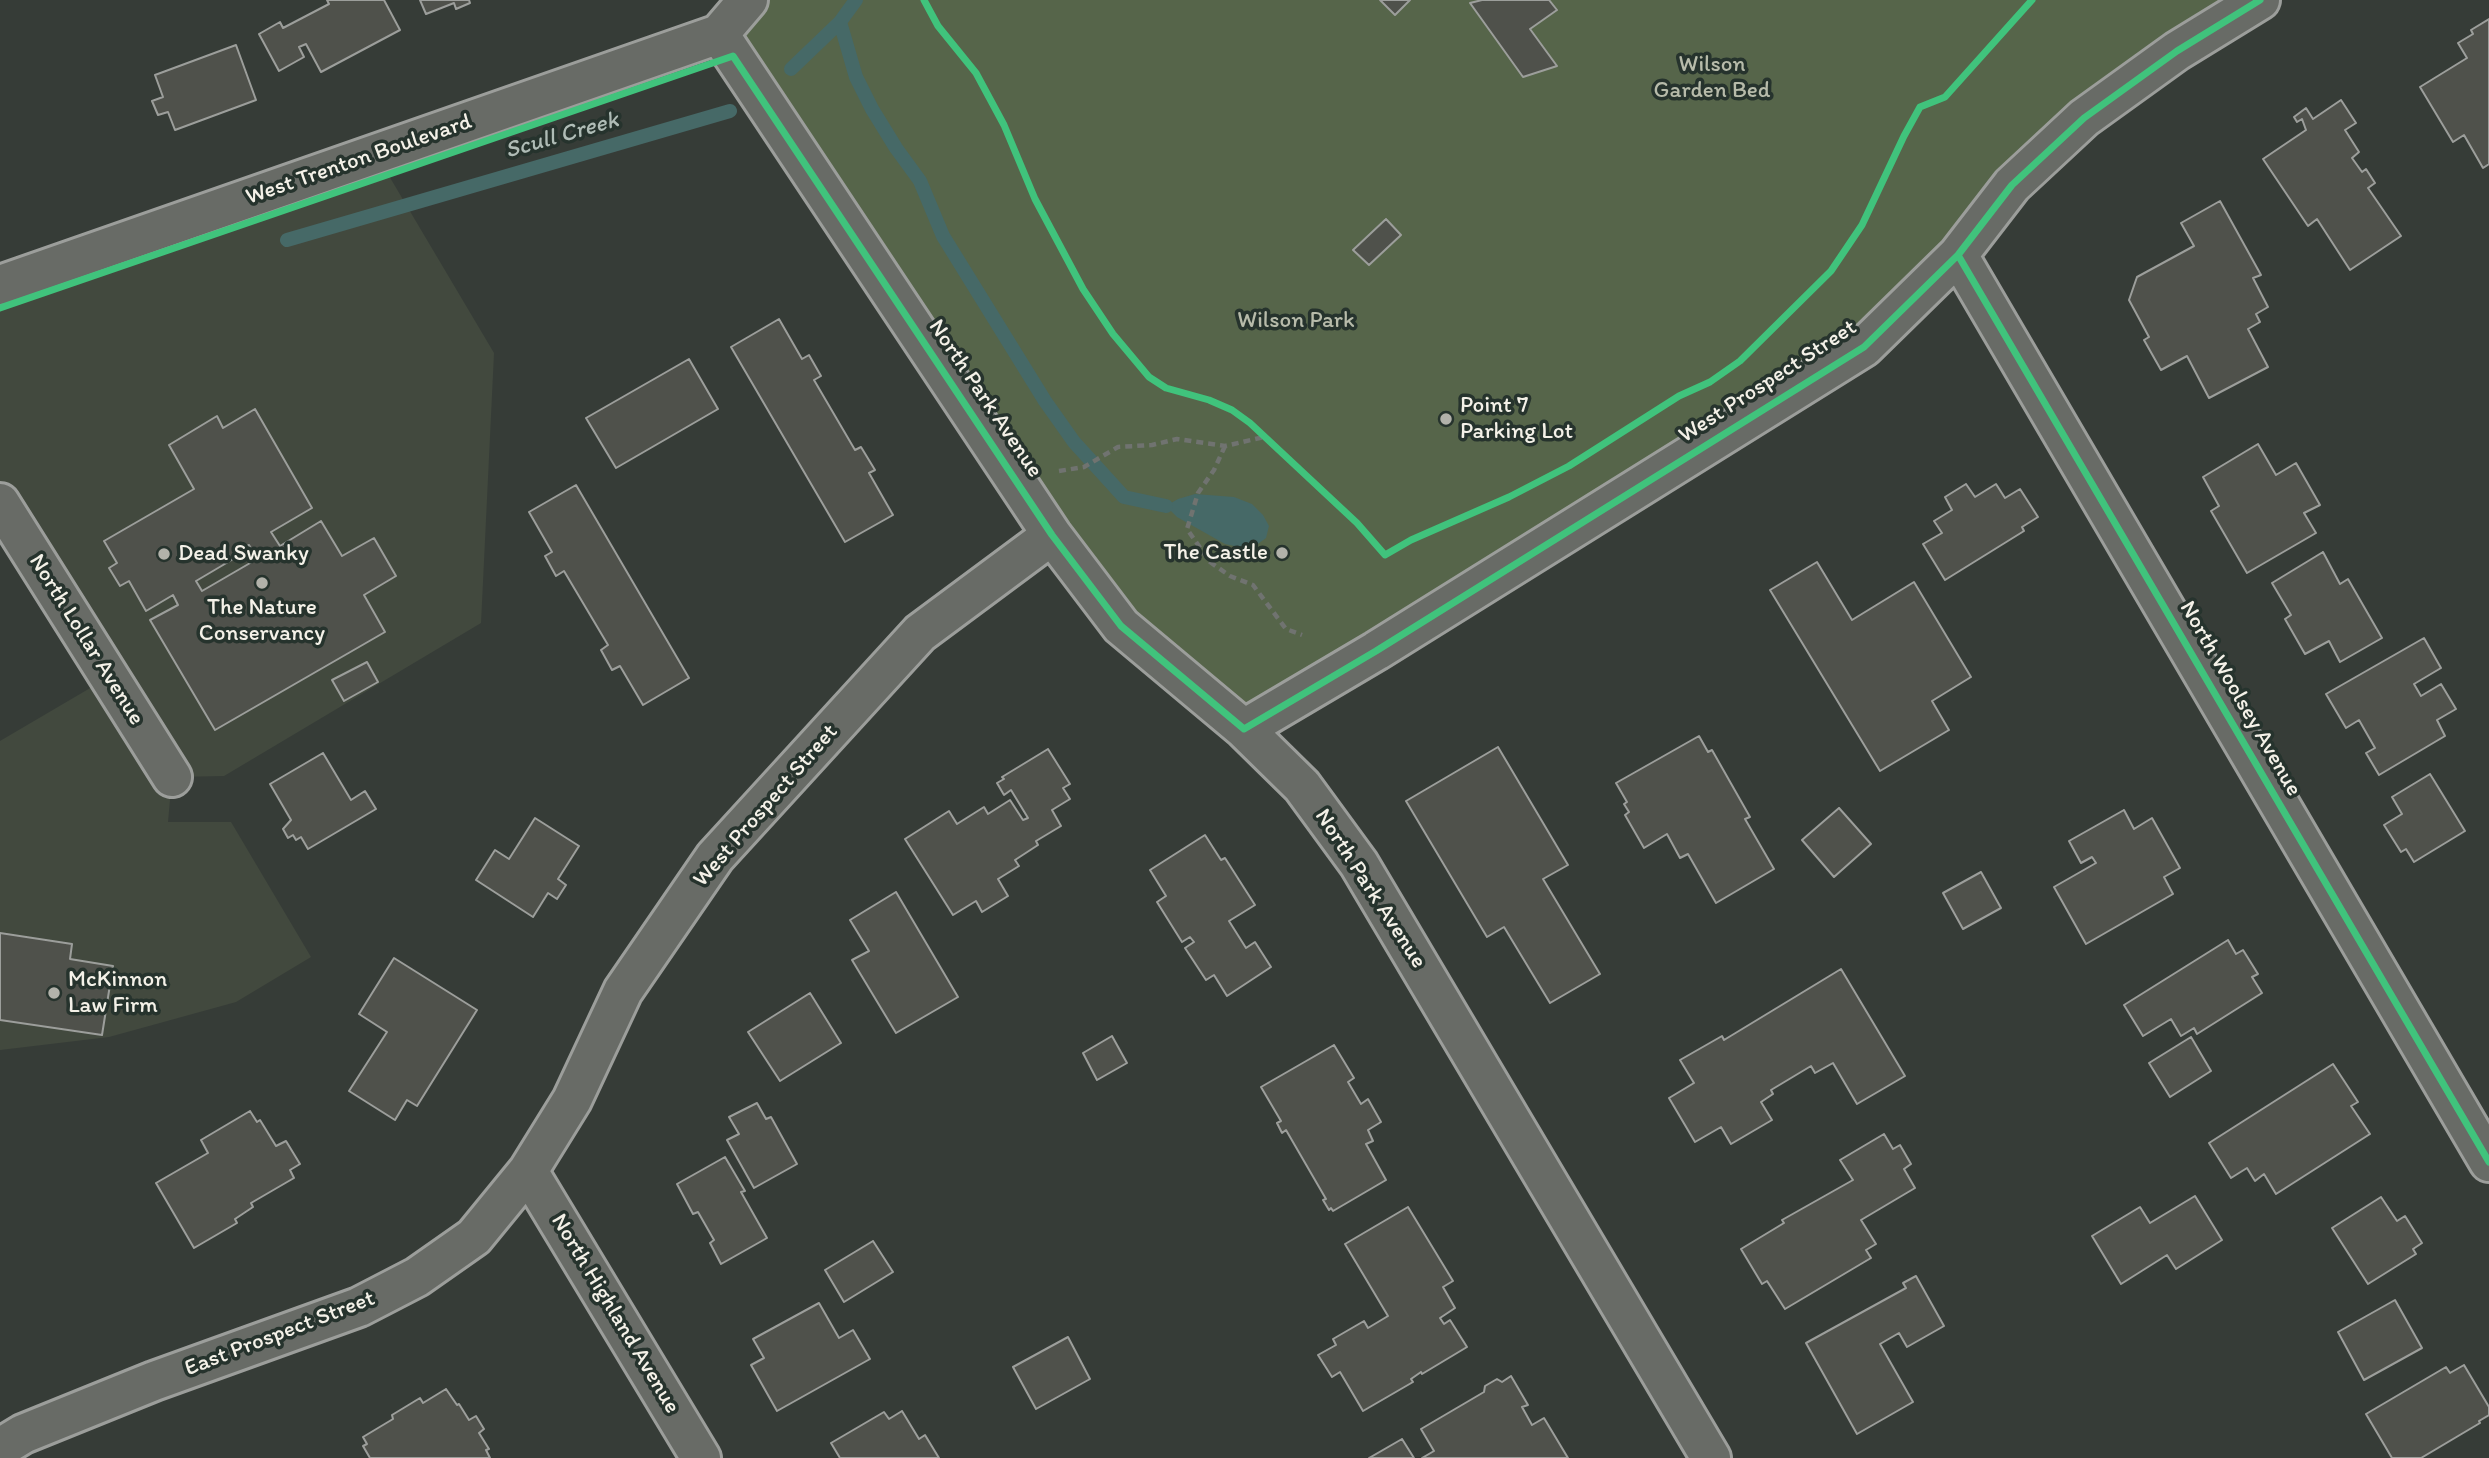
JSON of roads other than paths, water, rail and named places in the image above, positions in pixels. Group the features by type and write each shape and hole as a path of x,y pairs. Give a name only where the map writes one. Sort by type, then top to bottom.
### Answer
{"street":[{"path":"719,34 748,0"},
{"name":"West Prospect Street","path":"1244,729 1377,650 1864,346 1958,255 2012,186 2084,118 2177,51 2260,0"},
{"name":"West Trenton Boulevard","path":"0,285 719,34"},
{"name":"North Park Avenue","path":"719,34 1052,535 1121,626 1244,729 1302,786 1359,864 1711,1458"},
{"name":"North Woolsey Avenue","path":"1958,255 2489,1162"},
{"name":"North Lollar Avenue","path":"0,503 172,776"},
{"name":"West Prospect Street","path":"528,1171 572,1100 624,991 715,857 920,633 1052,535"},
{"name":"East Prospect Street","path":"0,1448 23,1434 154,1381 359,1307 417,1277 474,1237 528,1171"},
{"name":"North Highland Avenue","path":"528,1171 701,1458"}],"water":[{"path":"1195,494 1234,497 1252,504 1269,526 1266,538 1255,546 1243,548 1225,544 1177,517 1166,506"}],"waterway":[{"name":"Scull Creek","path":"791,69 840,22 856,0"},
{"path":"840,22 856,77 872,109 920,181 943,236 1045,401 1074,442 1124,497 1166,506"},
{"name":"Scull Creek","path":"287,240 730,111"}],"place":[{"name":"Point 7 Parking Lot","path":"1446,419"},
{"name":"The Castle","path":"1282,553"},
{"name":"Dead Swanky","path":"164,554"},
{"name":"The Nature Conservancy","path":"262,583"},
{"name":"McKinnon Law Firm","path":"54,993"}],"park label":[{"name":"Wilson Garden Bed","path":"1712,78"},
{"name":"Wilson Park","path":"1296,321"}]}
